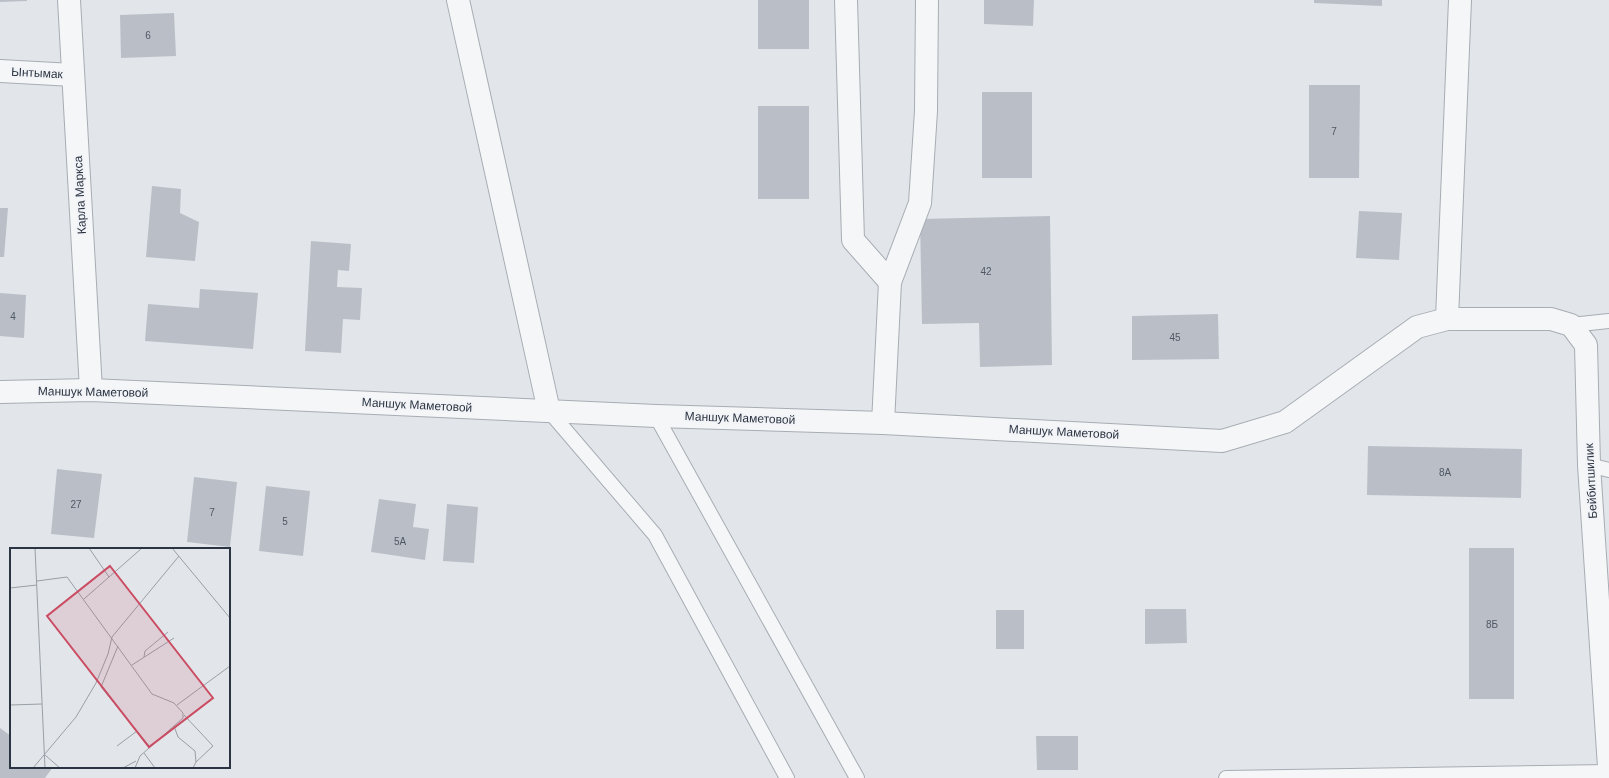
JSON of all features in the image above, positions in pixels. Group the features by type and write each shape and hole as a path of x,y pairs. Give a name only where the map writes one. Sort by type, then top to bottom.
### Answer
{"street":[{"name":"Карла Маркса","path":"69,0 92,390"},
{"path":"458,0 549,411"},
{"path":"846,0 853,240 890,282"},
{"path":"883,423 890,282 920,203 926,111 927,0"},
{"path":"1460,0 1447,319 1551,319 1571,325"},
{"name":"Ынтымак","path":"0,71 73,75"},
{"name":"Маншук Маметовой","path":"0,392 92,390 656,416 883,423 1222,441 1285,422 1417,327 1447,319"},
{"name":"Бейбитшилик","path":"1571,325 1586,345 1599,468 1609,767"}],"lane":[{"path":"1571,325 1609,321"},
{"path":"549,411 655,535 786,778"},
{"path":"656,416 857,778"},
{"path":"1226,778 1609,772"}],"building":[{"path":"0,0 27,0 27,1 0,2"},
{"path":"758,0 809,0 809,49 758,49"},
{"path":"984,0 1034,0 1033,26 984,24"},
{"path":"1314,0 1382,0 1382,6 1314,3"},
{"path":"174,13 176,56 121,58 120,15"},
{"path":"1309,85 1360,85 1359,178 1309,178"},
{"path":"982,92 1032,92 1032,178 982,178"},
{"path":"758,106 809,106 809,199 758,199"},
{"path":"152,186 181,189 180,213 199,222 195,261 146,257"},
{"path":"0,208 8,208 4,257 0,257"},
{"path":"1359,211 1402,213 1399,260 1356,258"},
{"path":"1050,216 1052,365 980,367 979,323 922,324 920,219"},
{"path":"311,241 351,244 349,271 338,270 337,287 362,288 360,320 343,319 341,353 305,351"},
{"path":"200,289 258,293 253,349 145,341 148,304 199,308"},
{"path":"0,293 26,295 24,338 0,336"},
{"path":"1218,314 1219,359 1132,360 1132,316"},
{"path":"1368,446 1522,449 1521,498 1367,495"},
{"path":"57,469 102,474 94,538 51,534"},
{"path":"194,477 237,482 230,547 187,542"},
{"path":"266,486 310,491 303,556 259,551"},
{"path":"379,499 416,504 413,527 429,529 425,560 371,552"},
{"path":"447,504 478,507 474,563 443,561"},
{"path":"1469,548 1514,548 1514,699 1469,699"},
{"path":"1145,609 1186,609 1187,643 1145,644"},
{"path":"996,610 1024,610 1024,649 996,649"},
{"path":"0,728 10,735 10,768 52,768 45,778 0,778"},
{"path":"1036,736 1078,736 1078,770 1037,770"}]}
